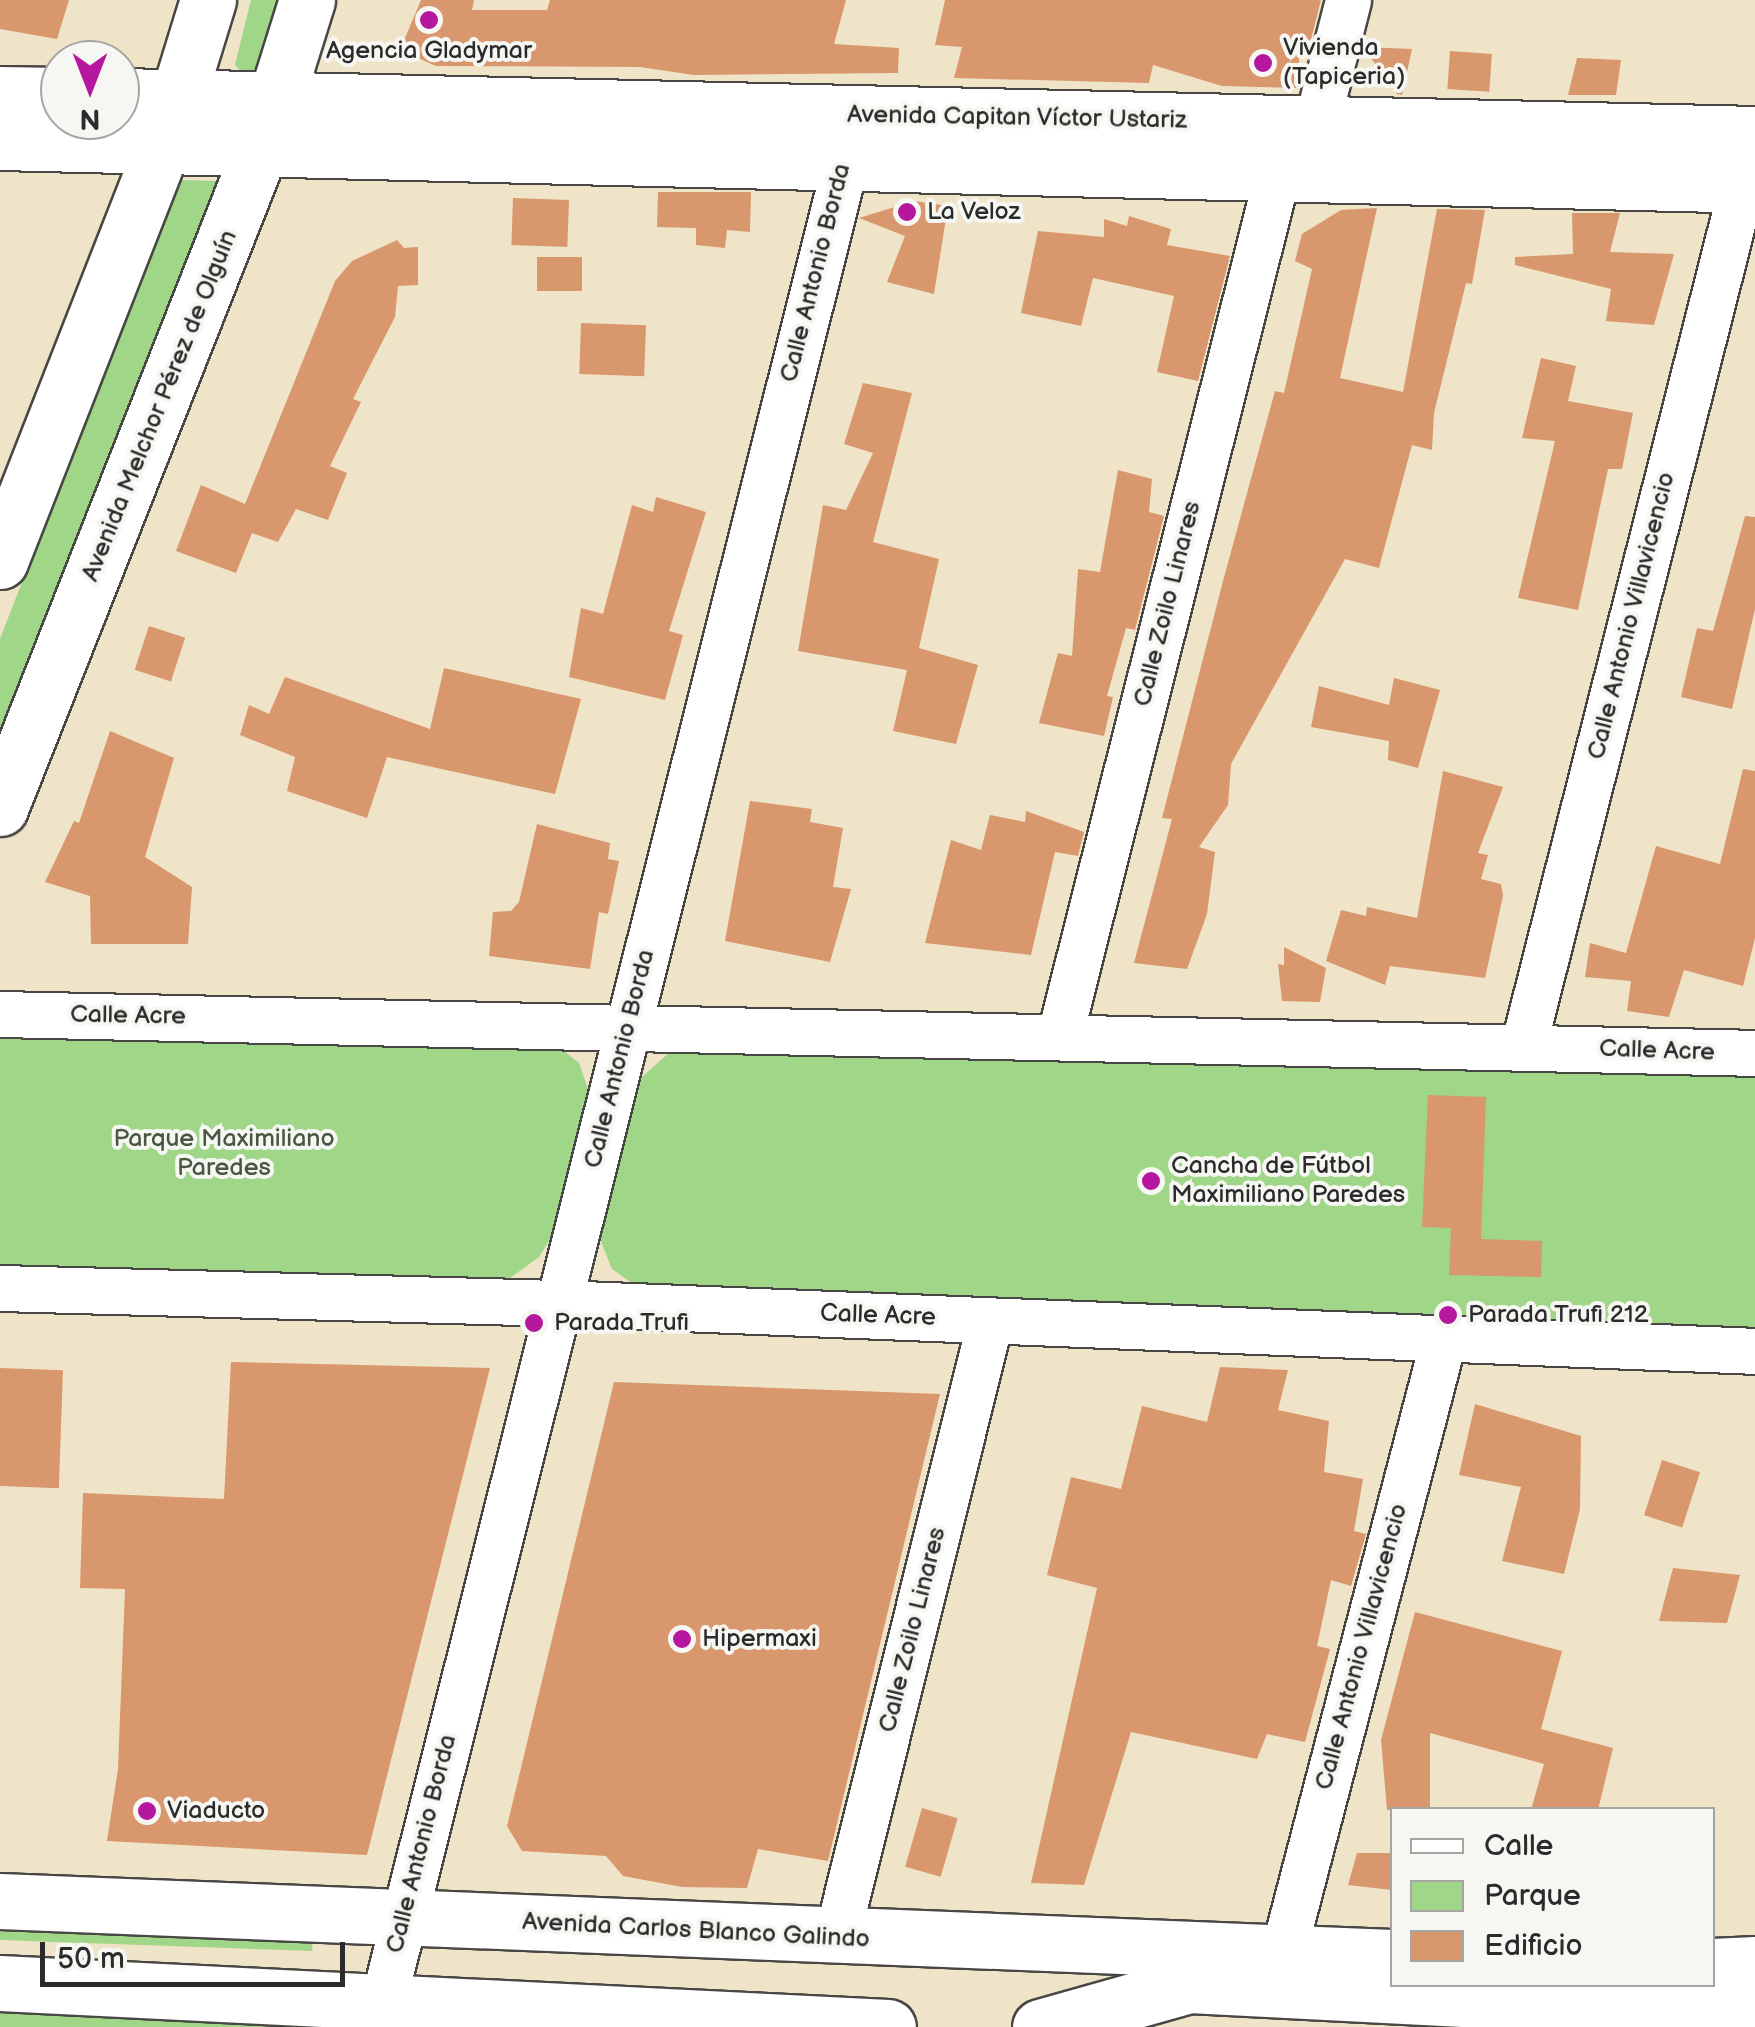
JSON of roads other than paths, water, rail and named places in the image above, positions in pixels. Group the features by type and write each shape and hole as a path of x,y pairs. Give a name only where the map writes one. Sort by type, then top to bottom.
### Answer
{"main road":[{"path":"0,561 172,122 208,0"},
{"name":"Avenida Melchor Pérez de Olguín","path":"0,808 270,125 307,0"},
{"path":"0,94 40,95"},
{"path":"140,106 172,122"},
{"path":"0,142 172,122 270,125"},
{"name":"Avenida Capitan Víctor Ustariz","path":"270,125 846,139 1277,174 1752,152"},
{"name":"Avenida Capitan Víctor Ustariz","path":"270,125 398,155 1316,126 1752,152"},
{"name":"Avenida Carlos Blanco Galindo","path":"0,1901 836,1938 1390,1957"},
{"path":"1715,1966 1755,1964"},
{"path":"0,1983 888,2027"},
{"path":"1040,2027 1189,1985 1755,2014"}],"street":[{"path":"1316,126 1348,0"},
{"name":"Calle Antonio Borda","path":"383,2002 846,139"},
{"name":"Calle Antonio Villavicencio","path":"1523,1047 1752,152"},
{"name":"Calle Zoilo Linares","path":"1060,1034 1277,174"},
{"name":"Calle Acre","path":"0,1014 628,1023 1755,1054"},
{"name":"Calle Acre","path":"0,1288 557,1303 1755,1352"},
{"name":"Calle Zoilo Linares","path":"836,1938 990,1320"},
{"name":"Calle Antonio Villavicencio","path":"1283,1954 1442,1342"}],"place":[{"name":"Agencia Gladymar","path":"429,20"},
{"name":"Vivienda (Tapiceria)","path":"1263,63"},
{"name":"La Veloz","path":"907,212"},
{"name":"Cancha de Fútbol Maximiliano Paredes","path":"1151,1181"},
{"name":"Parada Trufi 212","path":"1448,1315"},
{"name":"Parada Trufi","path":"534,1323"},
{"name":"Hipermaxi","path":"682,1639"},
{"name":"Viaducto","path":"147,1811"}],"park label":[{"name":"Parque Maximiliano Paredes","path":"224,1154"}]}
